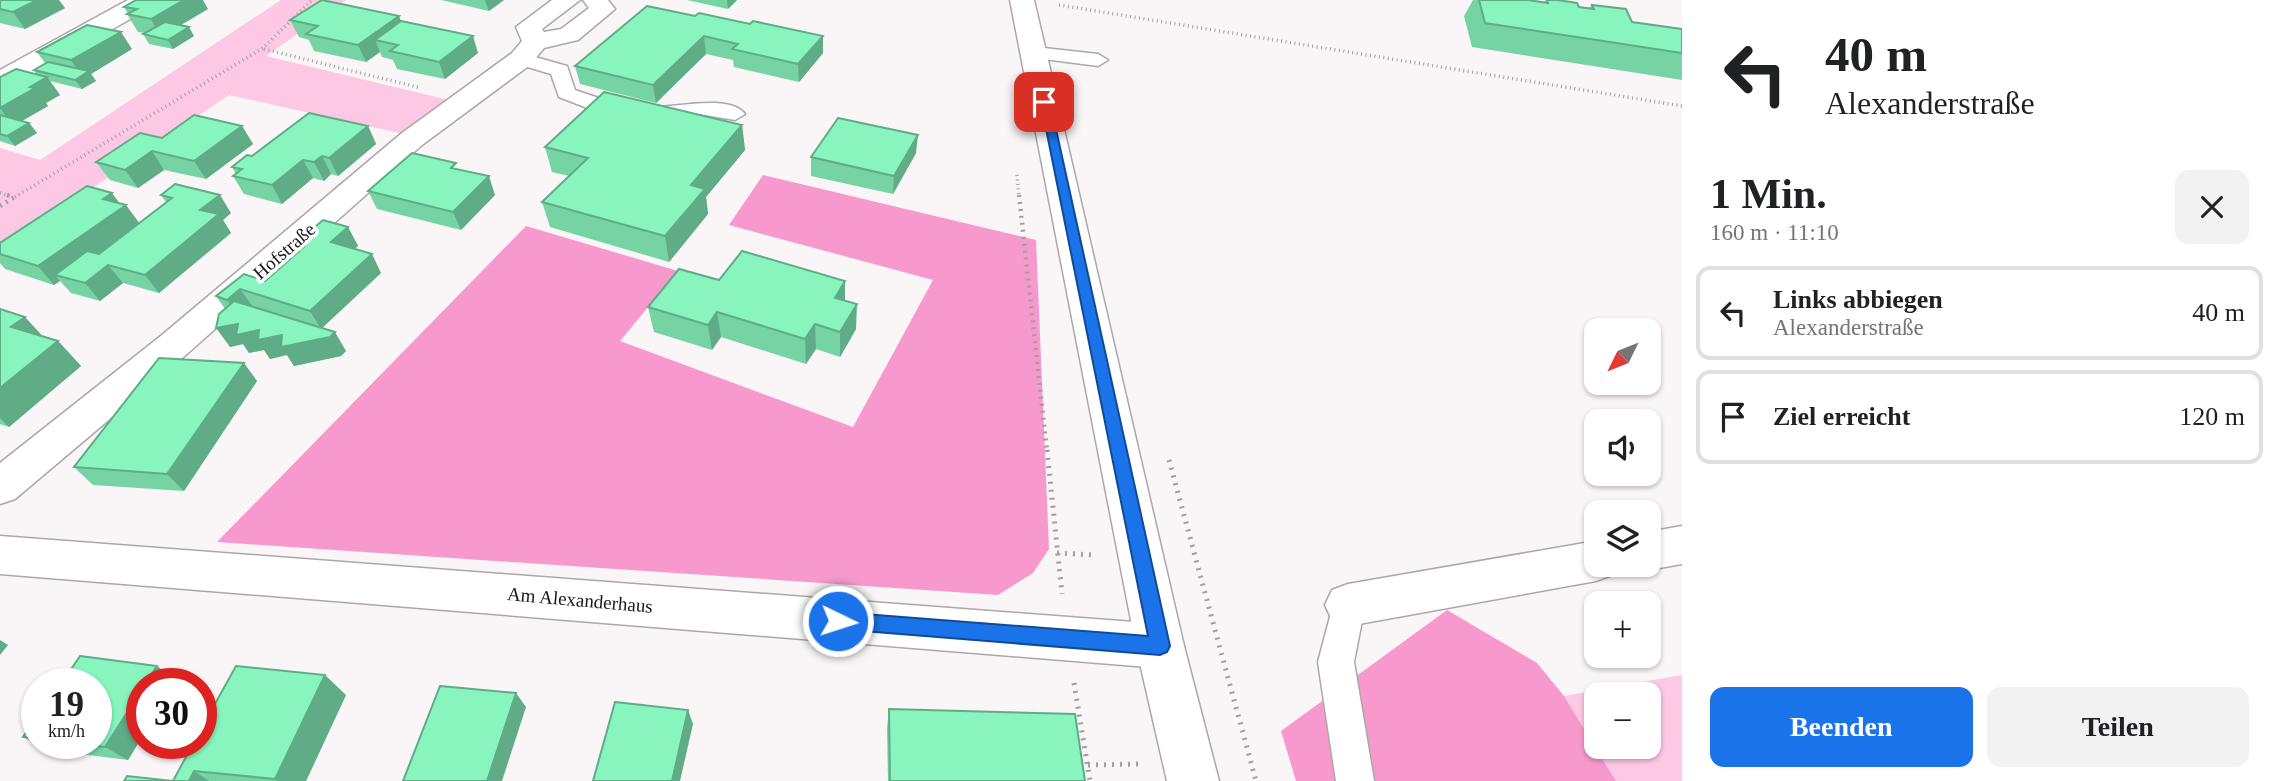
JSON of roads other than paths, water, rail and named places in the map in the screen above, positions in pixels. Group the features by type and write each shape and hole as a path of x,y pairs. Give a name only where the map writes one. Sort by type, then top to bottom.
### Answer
{"street":[{"path":"0,81 146,0"},
{"path":"528,50 529,27 568,0"},
{"name":"Hofstraße","path":"0,487 175,344 412,139 528,50 569,34 603,9 595,0"},
{"path":"1022,0 1035,53 1065,212 1160,646 1193,781"},
{"path":"1661,549 1682,545"},
{"name":"Am Alexanderhaus","path":"0,555 1160,646"},
{"path":"1348,605 1584,563"}],"lane":[{"path":"528,50 561,70 566,93 602,107 648,114 692,107 735,114"},
{"path":"1035,53 1098,60"},
{"path":"1348,605 1336,662 1355,781"}]}
